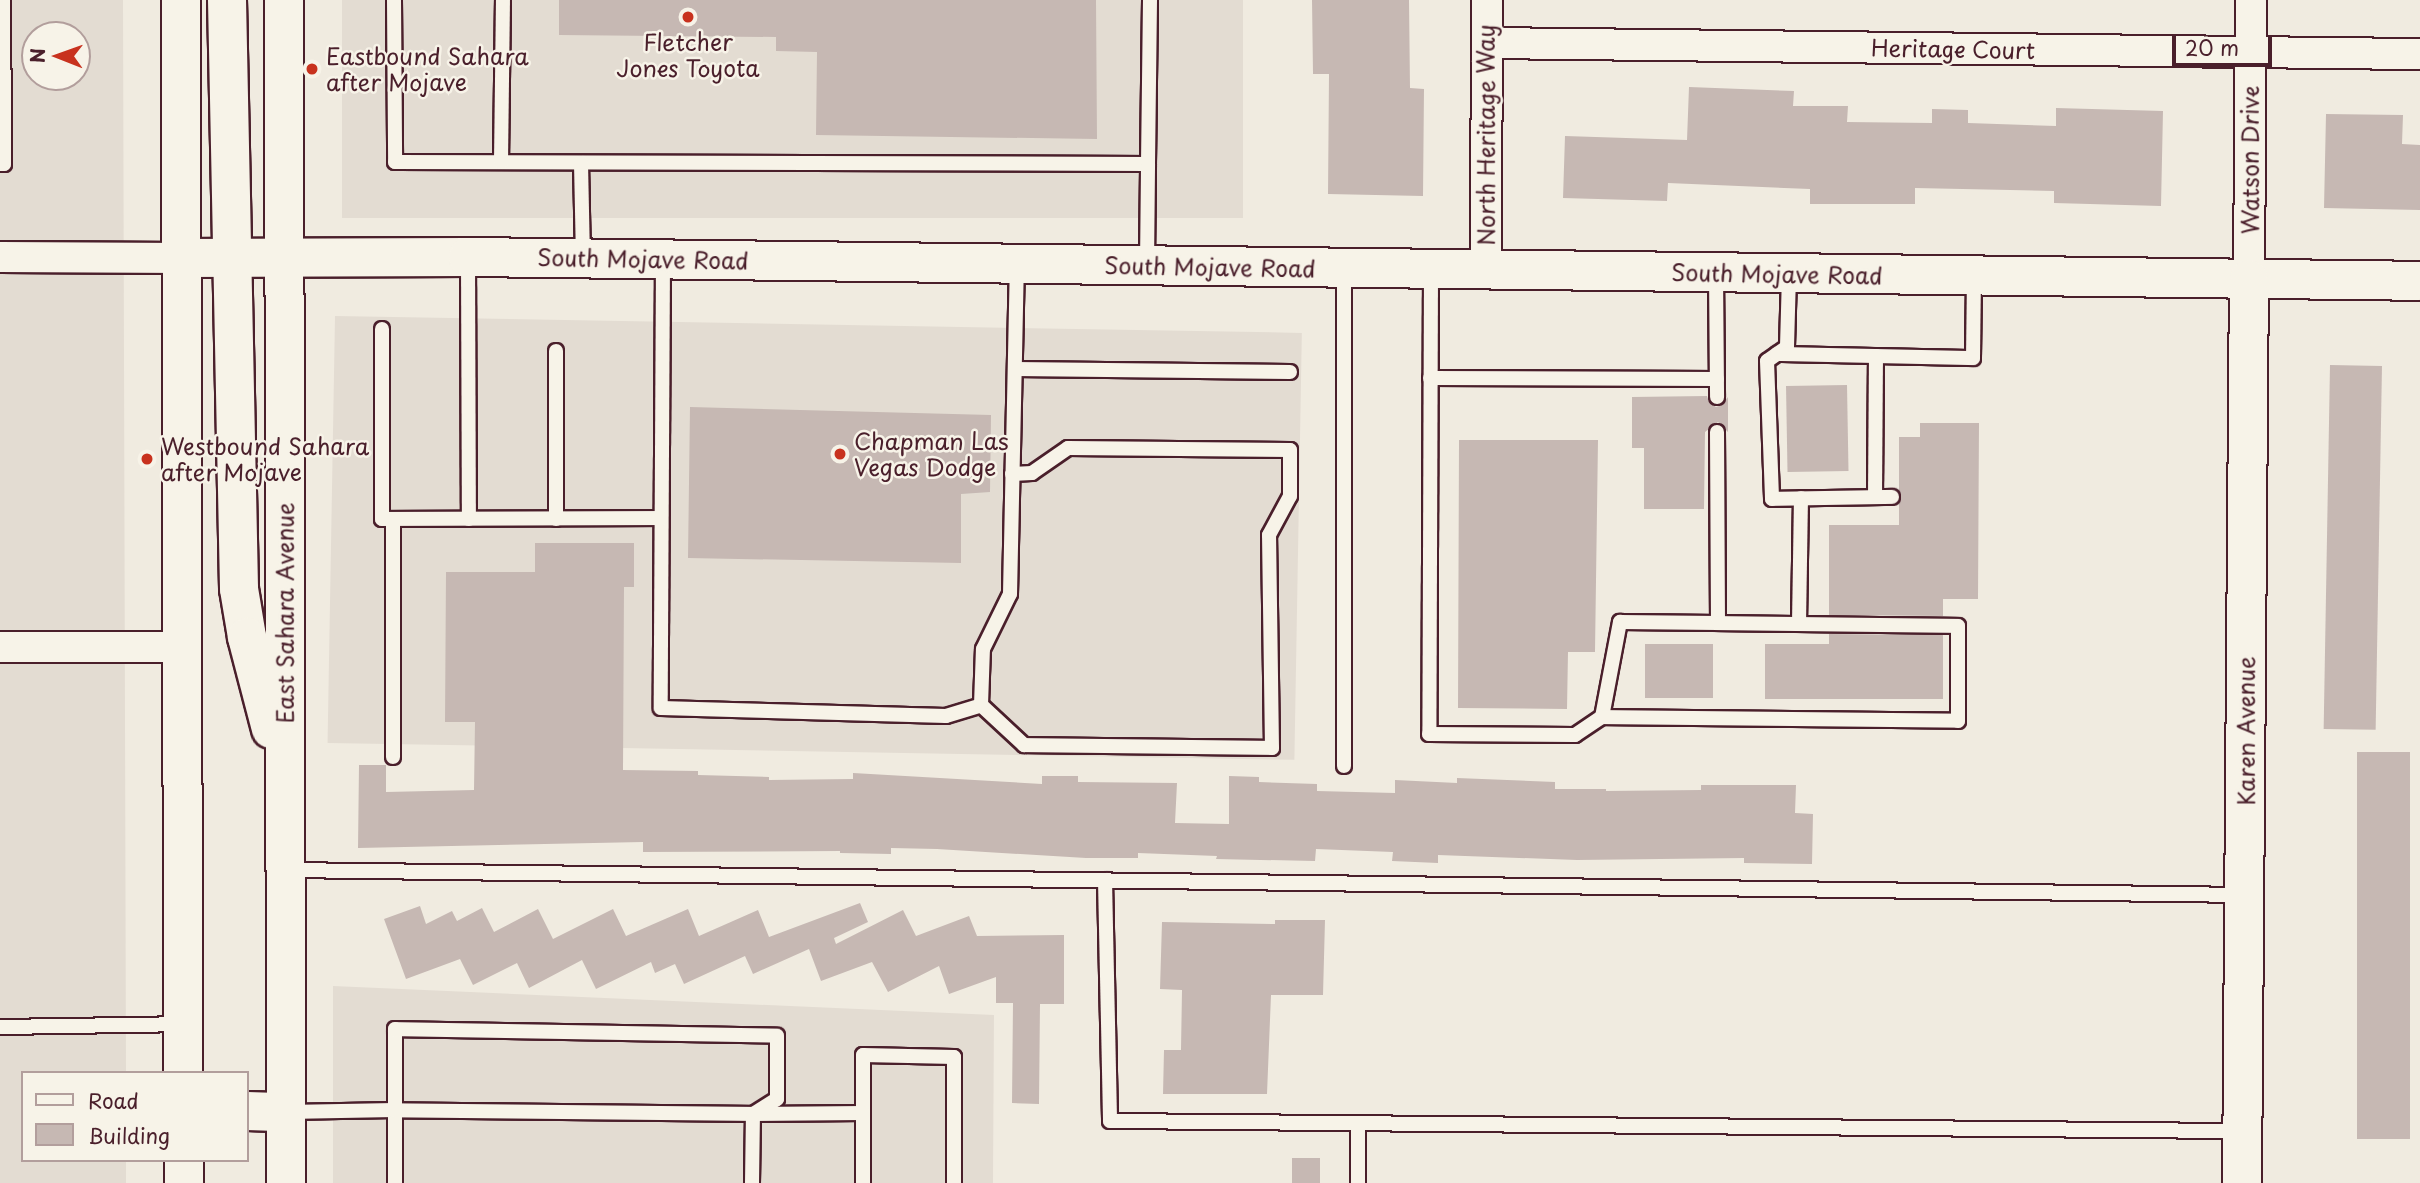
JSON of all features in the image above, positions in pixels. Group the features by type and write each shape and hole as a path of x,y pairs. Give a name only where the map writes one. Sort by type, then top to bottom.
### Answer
{"street":[{"path":"181,0 183,1071"},
{"path":"227,0 239,589 247,637 285,779"},
{"name":"East Sahara Avenue","path":"284,0 286,1183"},
{"name":"North Heritage Way","path":"1486,270 1487,0"},
{"name":"Watson Drive","path":"2249,279 2251,0"},
{"name":"Heritage Court","path":"1487,43 2420,54"},
{"name":"South Mojave Road","path":"0,257 468,257 2420,281"},
{"name":"Karen Avenue","path":"2242,1183 2249,279"},
{"path":"0,647 181,646"},
{"path":"248,1111 285,1112"},
{"path":"184,1162 184,1183"}],"lane":[{"path":"0,163 4,164 3,0"},
{"path":"394,0 396,162 1148,164"},
{"path":"501,162 503,0"},
{"path":"1147,266 1150,0"},
{"path":"581,163 583,259"},
{"path":"468,257 469,519"},
{"path":"663,260 660,708 946,716 981,705"},
{"path":"1012,474 1031,473 1068,448 1290,450 1290,496 1269,536 1272,748 1024,744 981,705 983,649 1010,594 1012,474 1017,264"},
{"path":"1344,268 1344,766"},
{"path":"1431,270 1429,734 1575,735 1602,717 1958,721 1958,626 1620,622 1602,717"},
{"path":"1716,273 1717,397"},
{"path":"1789,274 1787,347 1767,360 1772,499 1892,497"},
{"path":"1777,354 1973,358 1974,276"},
{"path":"382,329 382,520 661,518"},
{"path":"556,351 556,519"},
{"path":"1875,497 1876,356"},
{"path":"1015,369 1290,372"},
{"path":"1430,378 1717,379"},
{"path":"1717,432 1718,623"},
{"path":"1799,624 1801,498"},
{"path":"393,519 393,757"},
{"path":"284,870 2244,895"},
{"path":"1105,880 1110,1121 2242,1131"},
{"path":"0,1027 182,1024"},
{"path":"395,1183 395,1029 777,1036 777,1099 753,1114"},
{"path":"863,1183 863,1055 954,1056 954,1183"},
{"path":"285,1112 395,1110 863,1113"},
{"path":"752,1183 753,1114"},
{"path":"1358,1123 1358,1183"}],"shaded area":[{"path":"0,0 123,0 126,1071 21,1071 21,1162 126,1162 126,1183 0,1183"},
{"path":"342,0 1243,0 1243,218 342,218"},
{"path":"335,316 1302,333 1294,760 328,743"},
{"path":"333,986 994,1015 993,1183 333,1183"}],"building":[{"path":"559,0 1096,0 1097,139 816,135 817,52 776,51 776,37 559,35"},
{"path":"1312,0 1409,0 1410,88 1424,89 1423,196 1328,194 1329,74 1313,74"},
{"path":"1689,87 1794,91 1793,106 1848,106 1847,122 1932,123 1932,109 1968,110 1968,123 2056,126 2056,108 2163,111 2161,206 2054,203 2054,191 1915,188 1915,204 1810,204 1810,189 1668,183 1667,201 1563,198 1565,136 1687,140"},
{"path":"2326,114 2403,115 2402,144 2420,145 2420,210 2324,208"},
{"path":"2330,365 2382,366 2376,730 2324,729"},
{"path":"1847,385 1849,471 1788,472 1786,386"},
{"path":"1707,396 1709,402 1716,407 1722,405 1728,397 1728,432 1718,422 1705,432 1704,509 1644,509 1644,448 1632,448 1632,397"},
{"name":"Chapman Las Vegas Dodge","path":"690,407 991,415 990,492 961,494 961,563 688,558"},
{"path":"1920,423 1979,423 1978,599 1943,599 1943,616 1829,615 1829,525 1899,525 1899,437 1920,437"},
{"path":"1459,440 1598,440 1595,652 1568,652 1567,709 1458,708"},
{"path":"535,543 634,543 634,587 624,587 623,770 698,771 698,775 769,777 769,780 853,779 853,773 1042,784 1042,776 1078,776 1078,782 1177,783 1175,823 1229,824 1229,776 1259,777 1259,782 1317,784 1317,791 1395,793 1395,780 1457,783 1457,778 1555,782 1555,789 1606,791 1701,790 1701,785 1796,785 1795,813 1813,814 1812,864 1744,863 1744,858 1577,860 1438,855 1438,863 1392,861 1393,852 1316,849 1315,861 1216,859 1217,856 1138,853 1138,858 1086,858 891,848 891,854 840,851 643,852 643,842 358,848 359,765 386,765 386,792 474,790 475,722 445,722 446,572 535,572"},
{"path":"1829,634 1943,635 1943,699 1765,699 1765,644 1829,644"},
{"path":"1645,644 1713,644 1713,698 1645,698"},
{"path":"2357,752 2410,752 2410,1139 2357,1139"},
{"path":"860,903 868,922 834,938 836,944 903,910 916,936 969,916 977,936 1064,935 1064,1004 1040,1004 1039,1104 1012,1103 1013,1003 996,1003 996,977 949,994 939,966 888,992 872,962 821,981 809,949 753,974 745,956 684,984 675,964 655,973 651,962 596,989 582,960 529,988 517,963 473,985 460,959 406,979 384,919 420,906 426,924 452,911 457,921 482,908 494,932 538,909 553,939 613,909 626,936 688,909 699,936 758,910 769,937"},
{"path":"1275,920 1325,920 1323,995 1271,995 1267,1094 1163,1094 1164,1050 1181,1050 1182,990 1160,989 1162,922 1275,924"},
{"path":"1292,1158 1320,1158 1320,1183 1292,1183"}],"place":[{"name":"Fletcher Jones Toyota","path":"688,17"},
{"name":"Eastbound Sahara after Mojave","path":"312,69"},
{"name":"Chapman Las Vegas Dodge","path":"840,454"},
{"name":"Westbound Sahara after Mojave","path":"147,459"}]}
